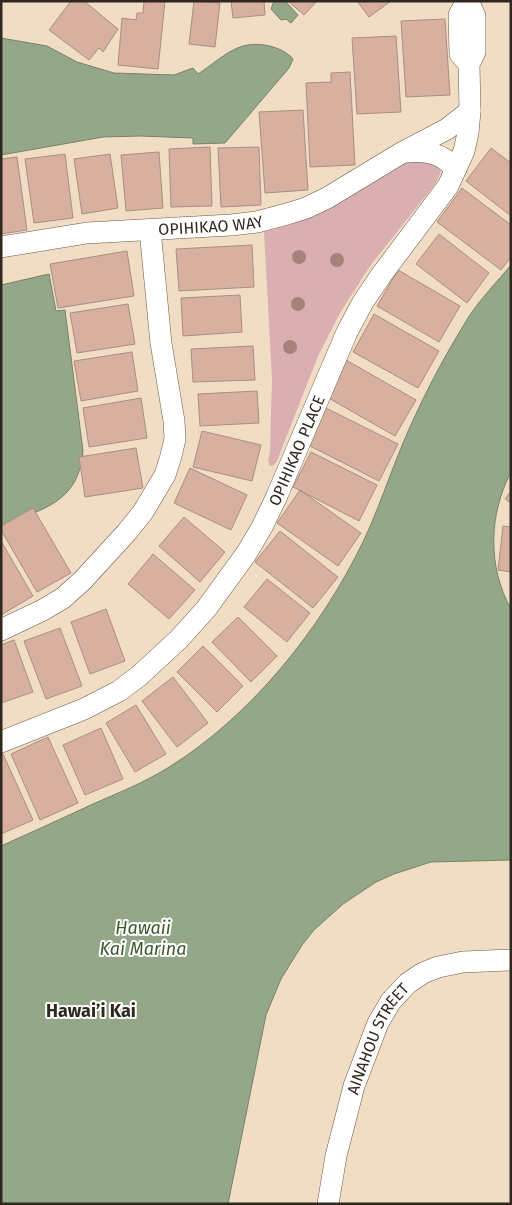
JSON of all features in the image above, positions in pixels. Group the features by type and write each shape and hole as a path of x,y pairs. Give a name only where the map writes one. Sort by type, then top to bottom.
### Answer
{"street":[{"name":"OPIHIKAO PLACE","path":"1,742 84,709 119,691 139,676 179,639 230,578 262,527 332,362 363,302 443,193 456,168 466,142 470,110 468,64 475,52 475,16 467,1"},
{"name":"OPIHIKAO WAY","path":"1,247 87,233 257,222 287,214 327,198 447,129 470,110"},
{"path":"404,152 431,152 445,158 456,168"},
{"path":"1,630 43,610 62,598 82,581 143,512 165,474 175,439 174,421 161,344 150,230"},
{"name":"AINAHOU STREET","path":"328,1204 336,1156 354,1086 378,1023 391,1001 408,982 422,973 438,967 463,962 511,960"}],"shaded area":[{"path":"410,159 439,165 441,171 436,183 370,266 340,313 318,356 277,461 274,465 270,466 268,461 270,452 272,378 264,232 290,225 329,208"}],"water":[{"path":"274,1 285,1 298,15 291,23 286,19 281,20 271,9"},
{"path":"1,38 47,46 77,62 114,73 174,75 193,68 198,74 232,50 251,45 276,48 293,59 289,68 225,143 193,144 193,138 103,137 1,155"},
{"name":"Hawaii Kai Marina","path":"511,265 511,472 498,505 494,540 498,575 511,609 511,860 431,862 394,874 376,882 343,904 314,930 302,945 281,979 266,1015 228,1204 1,1204 1,846 130,788 166,769 197,748 227,724 281,668 305,638 347,573 371,524 409,430 447,353 483,297"},
{"path":"49,274 56,311 65,310 83,451 80,468 74,482 56,502 44,509 1,526 1,285"}],"building":[{"path":"71,1 84,1 118,29 103,52 99,48 89,60 49,30"},
{"path":"144,1 165,1 158,69 118,65 122,18 136,20 137,13 143,13"},
{"path":"194,1 220,3 215,47 189,44"},
{"path":"231,1 264,1 265,15 233,18"},
{"path":"288,1 317,1 304,15"},
{"path":"357,1 391,1 369,17"},
{"path":"445,19 450,95 406,97 401,21"},
{"path":"396,36 401,112 357,114 352,38"},
{"path":"350,72 355,165 310,167 306,83 331,82 331,73"},
{"path":"303,110 308,190 265,193 259,112"},
{"path":"210,147 212,206 171,207 169,149"},
{"path":"259,147 261,205 221,207 218,148"},
{"path":"491,148 511,163 511,216 466,181"},
{"path":"159,152 163,208 126,211 121,155"},
{"path":"65,154 73,218 34,223 25,159"},
{"path":"110,154 118,208 82,214 74,159"},
{"path":"17,157 27,230 1,234 1,159"},
{"path":"462,188 511,225 511,257 501,270 437,222"},
{"path":"439,234 489,273 467,303 416,264"},
{"path":"252,245 254,287 179,291 176,249"},
{"path":"127,251 134,296 58,308 50,264"},
{"path":"398,270 460,306 439,342 377,306"},
{"path":"240,295 242,332 183,336 181,298"},
{"path":"128,304 135,344 77,353 70,313"},
{"path":"374,314 439,351 418,388 353,352"},
{"path":"253,346 255,380 193,382 191,349"},
{"path":"132,352 138,391 81,401 74,361"},
{"path":"346,360 416,400 395,436 325,396"},
{"path":"257,391 259,423 200,426 198,394"},
{"path":"141,398 147,438 89,447 83,408"},
{"path":"326,408 398,444 379,481 308,445"},
{"path":"202,431 261,445 252,481 193,467"},
{"path":"136,448 143,488 85,497 79,457"},
{"path":"311,452 377,485 359,521 293,487"},
{"path":"190,468 247,495 231,530 174,503"},
{"path":"300,490 361,533 338,566 277,523"},
{"path":"511,491 511,503 505,499"},
{"path":"33,508 71,573 37,592 1,530 1,526"},
{"path":"184,517 225,552 200,582 159,546"},
{"path":"503,526 511,527 511,572 498,570"},
{"path":"280,531 338,577 313,608 255,562"},
{"path":"1,541 33,596 1,615"},
{"path":"153,554 195,590 169,619 128,584"},
{"path":"267,579 310,613 287,642 244,607"},
{"path":"106,609 125,661 90,674 71,622"},
{"path":"238,617 277,656 251,682 212,642"},
{"path":"60,628 82,686 46,699 24,641"},
{"path":"14,640 33,692 1,703 1,645"},
{"path":"203,646 243,686 217,712 177,672"},
{"path":"173,677 208,723 177,747 142,701"},
{"path":"136,705 166,754 135,772 106,723"},
{"path":"101,728 123,779 85,795 63,745"},
{"path":"48,737 78,803 40,820 11,754"},
{"path":"3,754 33,820 1,834 1,755"}],"district":[{"name":"Hawai’i Kai","path":"91,1011"}]}
